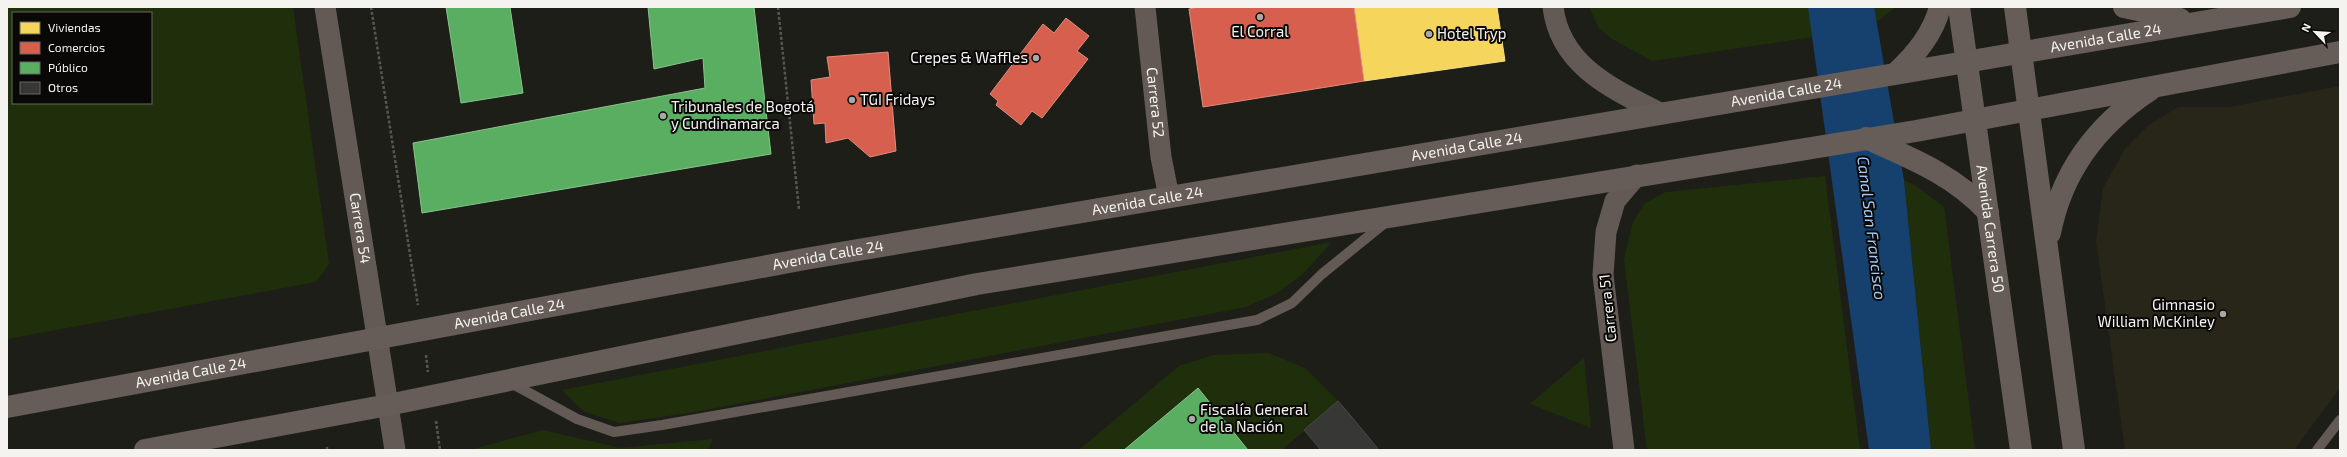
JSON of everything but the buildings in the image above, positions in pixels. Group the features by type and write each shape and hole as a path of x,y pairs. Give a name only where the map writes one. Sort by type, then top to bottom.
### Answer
{"main road":[{"path":"1896,73 1914,55 1929,35 1940,7"},
{"name":"Avenida Carrera 50","path":"1959,7 1976,120 2020,450"},
{"path":"2015,7 2048,244 2074,450"},
{"path":"2124,7 2170,18 2203,21"},
{"name":"Avenida Calle 24","path":"7,407 813,258 2290,7"},
{"path":"145,450 388,405 978,284 1637,175 1916,131 2340,52"},
{"path":"2048,244 2053,218 2062,192 2073,168 2088,146 2108,122 2131,103 2156,86"},
{"path":"1866,138 1927,166 1958,184 1988,212"}],"street":[{"name":"Carrera 54","path":"325,7 396,450"},
{"name":"Carrera 52","path":"1145,7 1161,157 1169,197"},
{"path":"1553,7 1554,19 1562,38 1575,58 1605,85 1660,113"},
{"name":"Carrera 51","path":"1624,450 1603,275 1606,232 1615,201 1637,175"}],"lane":[{"path":"506,381 577,419 614,432 662,426 1257,320 1292,303 1322,274 1392,216"},
{"path":"2317,450 2340,420"}],"path":[{"path":"371,7 415,288"},
{"path":"778,7 799,209"},
{"path":"436,425 440,450"}],"shaded area":[{"name":"Gimnasio William McKinley","path":"2340,86 2340,388 2294,450 2125,450 2096,241 2103,188 2125,149 2149,125 2178,107 2229,107"}],"green space":[{"path":"7,7 293,7 329,264 316,282 7,339"},
{"path":"1589,7 1896,7 1878,21 1813,37 1652,61 1612,39 1599,28"},
{"path":"1825,176 1860,450 1647,450 1624,259 1633,222 1645,203 1666,192"},
{"path":"1904,180 1916,186 1944,207 1975,450 1931,450"},
{"path":"1332,242 1303,274 1277,293 1246,307 695,412 620,423 583,411 562,390"},
{"path":"1268,353 1305,368 1338,401 1282,450 1248,450 1197,388 1124,450 1079,450 1179,366 1213,355"},
{"path":"1584,358 1591,428 1530,404"},
{"path":"543,430 620,448 713,439 708,450 470,450"}],"water":[{"name":"Canal San Francisco","path":"1808,7 1874,7 1904,180 1931,450 1869,450"}],"place":[{"name":"El Corral","path":"1260,17"},
{"name":"Hotel Tryp","path":"1429,34"},
{"name":"Crepes & Waffles","path":"1036,58"},
{"name":"TGI Fridays","path":"852,100"},
{"name":"Tribunales de Bogotá y Cundinamarca","path":"663,116"},
{"name":"Gimnasio William McKinley","path":"2223,314"},
{"name":"Fiscalía General de la Nación","path":"1192,419"}]}
